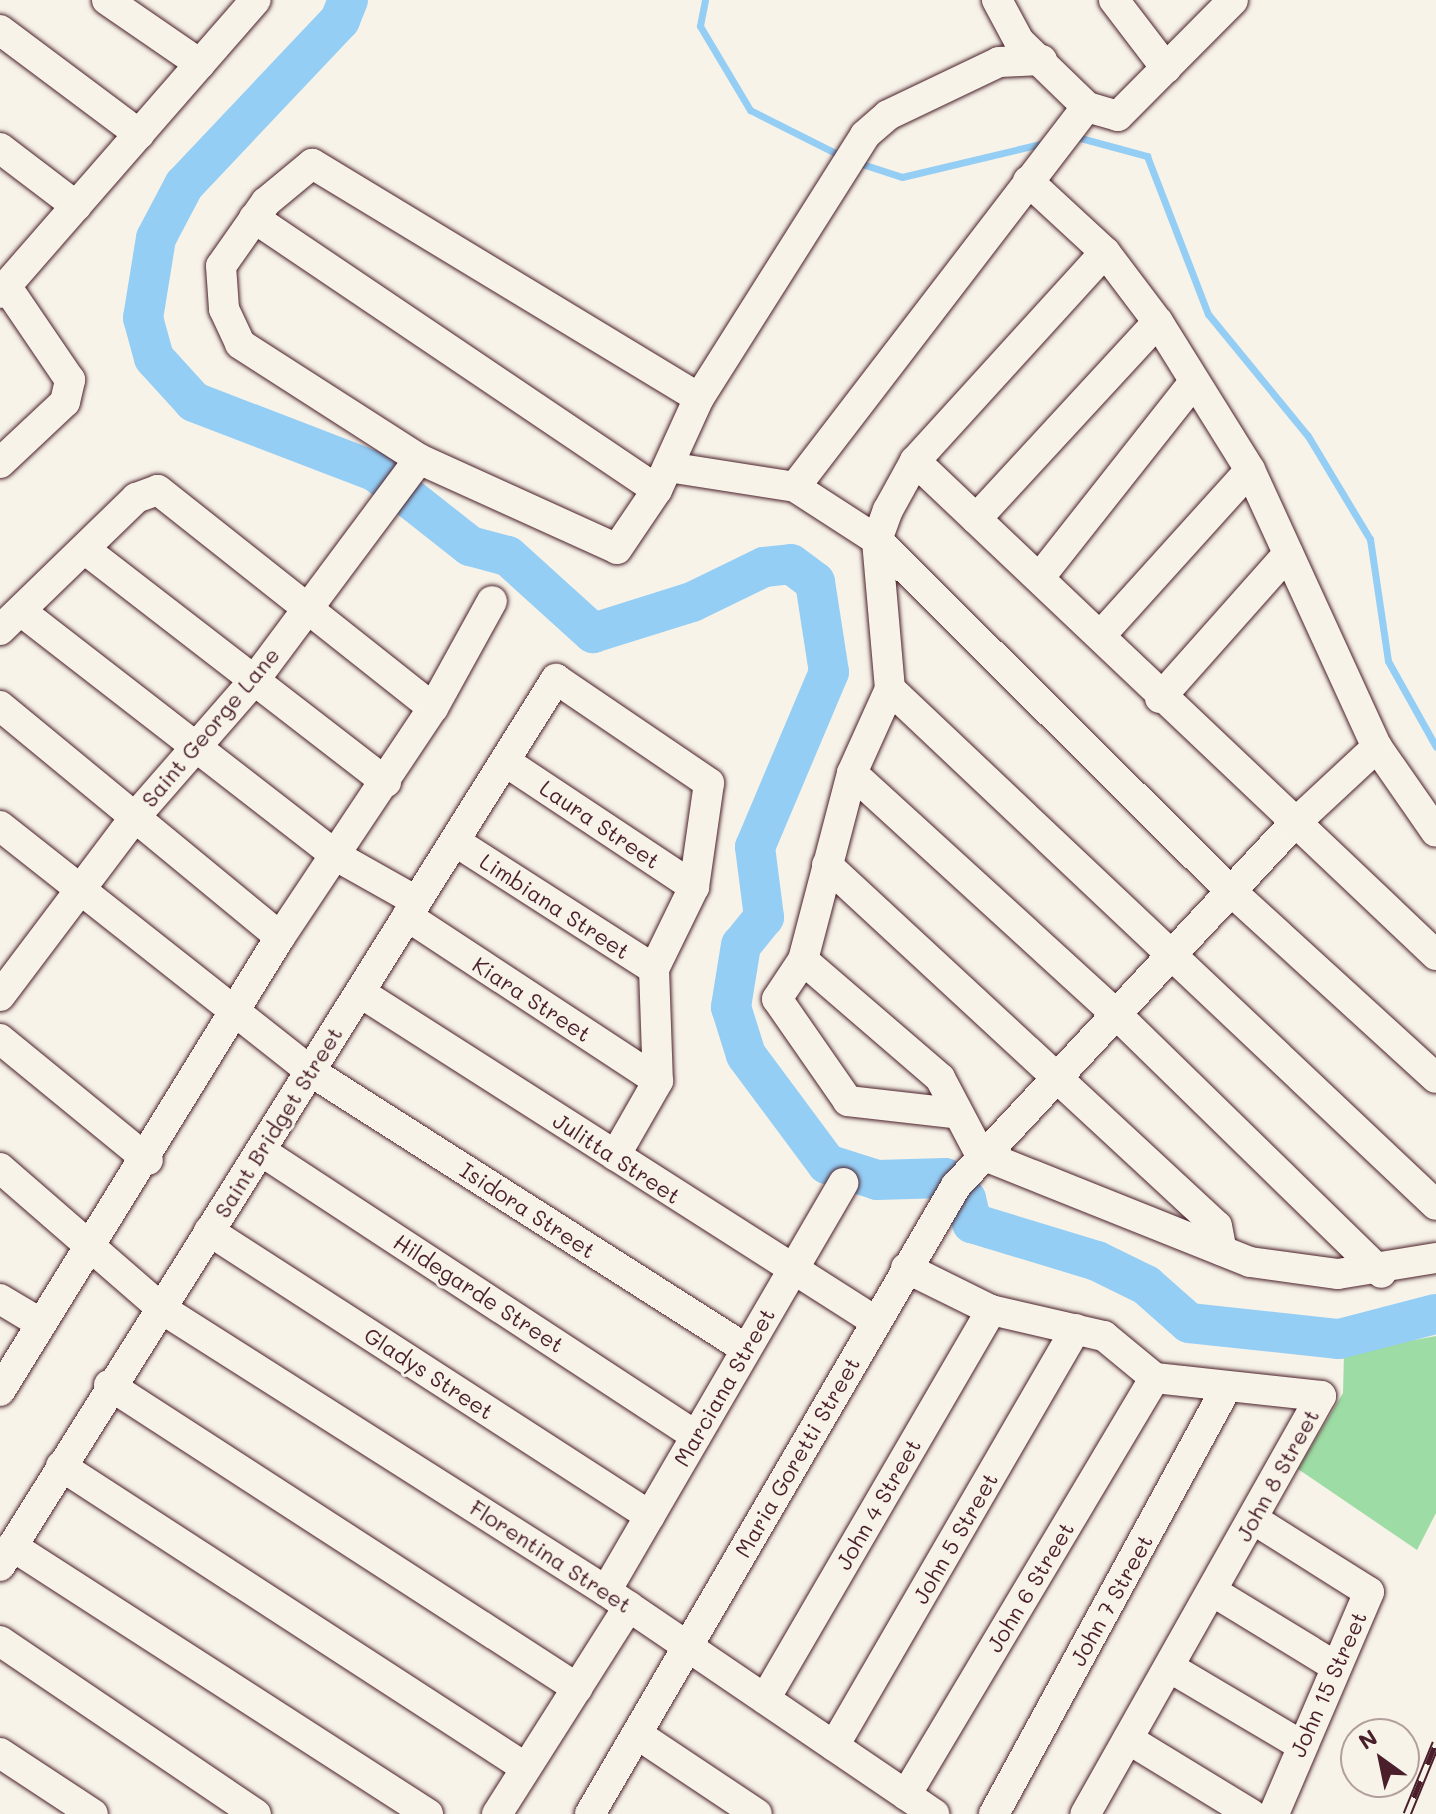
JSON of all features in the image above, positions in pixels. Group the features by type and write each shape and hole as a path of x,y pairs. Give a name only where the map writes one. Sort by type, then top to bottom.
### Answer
{"street":[{"path":"107,0 200,64"},
{"path":"0,463 65,402 70,380 5,280 76,206 256,0"},
{"path":"997,0 1019,41 1087,107 1118,116 1233,0"},
{"path":"1114,0 1166,68"},
{"path":"0,30 139,134"},
{"path":"699,398 312,164 254,218 221,266 224,309 240,344 416,464 617,549 663,479 699,398 865,135 888,115 999,62 1042,60"},
{"path":"795,487 1087,107"},
{"path":"0,148 76,206"},
{"path":"1028,181 1105,252 1158,322 1250,470 1377,747 1436,832"},
{"path":"254,218 663,479 795,487 877,540 1231,891 1436,1078"},
{"path":"953,1113 848,1101 777,999 803,960 852,773 890,689 877,540 915,461 1105,252"},
{"path":"976,519 1158,322"},
{"path":"1040,577 1194,382"},
{"path":"915,461 1101,635 1160,698 1292,826 1436,955"},
{"name":"Saint George Lane","path":"0,996 134,818 256,678 305,607 416,464"},
{"path":"1101,635 1250,470"},
{"path":"11,621 87,551 136,498 158,490 433,708"},
{"path":"87,551 256,678 386,782"},
{"path":"1160,698 1288,554"},
{"path":"0,1391 40,1323 148,1160 232,1013 280,937 338,857 433,708 492,601"},
{"name":"Kiara Street","path":"11,621 193,748 411,909 658,1081"},
{"name":"Saint Bridget Street","path":"6,1556 109,1385 162,1309 556,679 709,783 694,887"},
{"path":"890,689 1173,953 1436,1205"},
{"path":"0,706 280,937"},
{"name":"Maria Goretti Street","path":"596,1812 637,1734 956,1186 980,1154 1292,826 1377,747"},
{"name":"Laura Street","path":"506,762 694,887"},
{"path":"852,773 1115,1013 1381,1273"},
{"name":"Isidora Street","path":"0,826 232,1013 310,1071 746,1349"},
{"name":"Limbiana Street","path":"456,842 654,969"},
{"path":"827,865 1217,1226 1222,1251"},
{"path":"615,1156 658,1081 654,969 694,887"},
{"path":"803,960 940,1078 953,1113 980,1154 1222,1251 1279,1266 1381,1273 1436,1258"},
{"name":"Julitta Street","path":"361,993 875,1321"},
{"path":"0,1039 148,1160"},
{"name":"Hildegarde Street","path":"261,1151 696,1436"},
{"name":"Florentina Street","path":"0,1168 162,1309 617,1598 934,1814"},
{"name":"Marciana Street","path":"497,1814 577,1688 650,1516 843,1183"},
{"name":"Gladys Street","path":"209,1231 650,1516"},
{"path":"906,1268 991,1310 1104,1336 1155,1378"},
{"path":"0,1299 40,1323"},
{"name":"John 4 Street","path":"765,1699 991,1310"},
{"name":"John 5 Street","path":"834,1746 1076,1329"},
{"name":"John 8 Street","path":"1085,1814 1321,1396 1155,1378"},
{"name":"John 6 Street","path":"906,1795 1155,1378"},
{"path":"109,1385 577,1688"},
{"name":"John 7 Street","path":"994,1814 1227,1387"},
{"path":"61,1466 526,1768"},
{"name":"John 15 Street","path":"1253,1519 1369,1592 1274,1814"},
{"path":"6,1556 428,1814"},
{"path":"1212,1591 1335,1666"},
{"path":"0,1641 256,1814"},
{"path":"1169,1667 1301,1745"},
{"path":"637,1734 757,1814"},
{"path":"1128,1739 1251,1814"},
{"path":"0,1753 93,1814"}],"green space":[{"path":"1436,1336 1436,1513 1417,1550 1298,1469 1343,1393 1344,1353"}],"waterway":[{"path":"348,0 340,20 184,185 156,238 143,318 154,358 194,402 376,472 470,546 508,556 593,633 692,602 764,567 791,564 815,582 829,672 755,847 764,917 741,945 731,1007 746,1055 827,1164 877,1180 945,1178 966,1199 972,1223 1097,1261 1146,1285 1189,1323 1339,1339 1436,1314"},
{"path":"705,0 700,26 750,110 841,156"},
{"path":"1073,136 1147,156 1208,314 1308,436 1370,539 1388,661 1436,747"},
{"path":"856,162 902,177 1045,143"}],"railway":[{"path":"1407,1814 1436,1743"}]}
